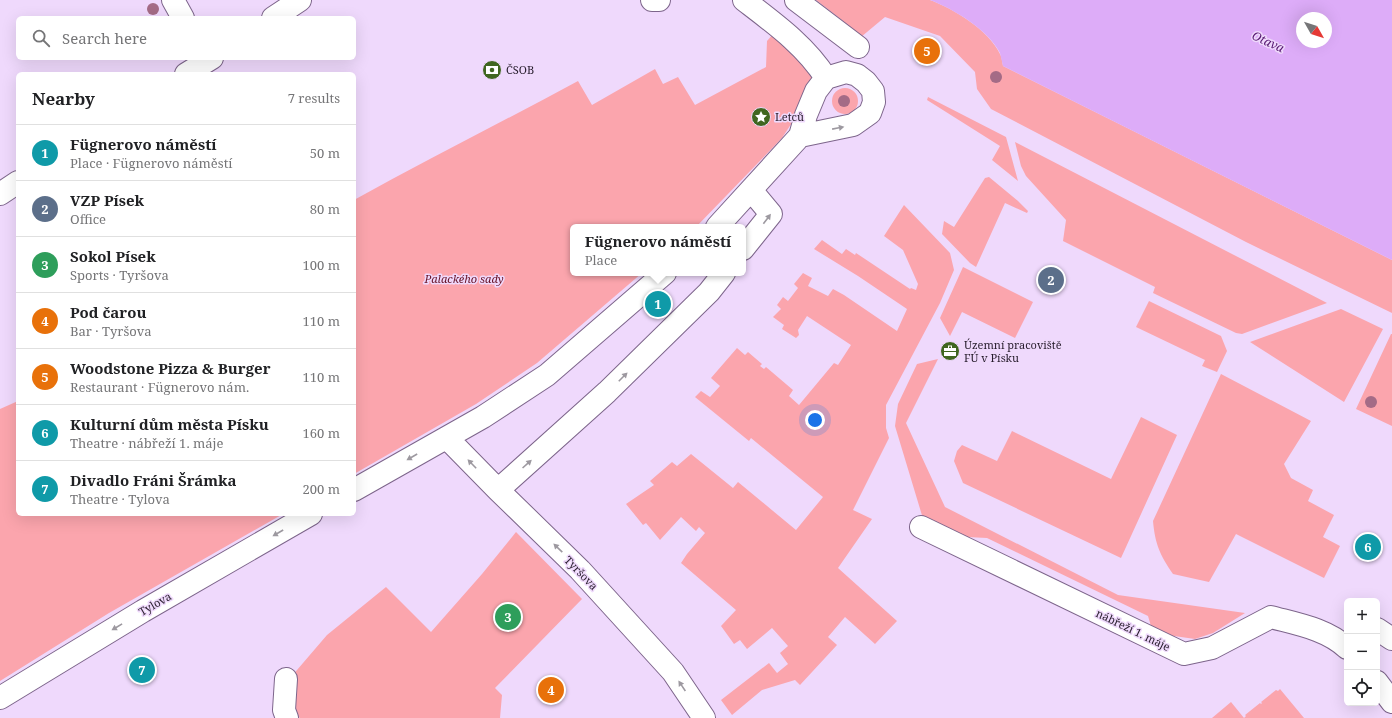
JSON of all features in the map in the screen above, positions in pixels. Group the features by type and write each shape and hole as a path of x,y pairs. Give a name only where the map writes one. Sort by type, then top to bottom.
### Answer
{"street":[{"path":"173,0 182,16"},
{"path":"276,16 300,0"},
{"path":"744,0 782,29 818,64 826,78"},
{"path":"782,29 798,1 858,47"},
{"path":"189,72 207,60"},
{"path":"720,224 800,136 806,115 816,91 826,78 846,72 857,75 866,82 873,91 874,102 870,113 853,126 800,136"},
{"path":"0,194 16,183"},
{"path":"746,245 771,214 751,190"},
{"path":"356,489 483,417 547,375 662,276"},
{"path":"498,490 607,392 709,292 722,276"},
{"name":"Tyršova","path":"447,438 580,570 673,672 704,718"},
{"name":"Tylova","path":"0,698 143,611 309,516"},
{"name":"nábřeží 1. máje","path":"921,527 1184,654 1212,648 1271,617 1318,630 1344,646"},
{"path":"1380,631 1392,638"},
{"path":"286,679 284,710 287,718"},
{"path":"1380,686 1392,702"}],"green space":[{"path":"816,0 930,0 950,9 970,21 988,37 1001,55 1003,66 1392,260 1392,313 1246,242 991,109 977,89 975,72 940,36 885,17 861,37"},
{"name":"Palackého sady","path":"774,33 802,55 812,76 811,83 797,115 782,138 699,224 570,224 570,276 638,276 537,363 476,404 356,473 356,199 578,81 592,105 655,69 663,84 678,77 695,105 766,67 767,41"},
{"path":"845,88 854,92 858,101 854,110 845,114 836,110 832,101 836,92"},
{"path":"928,97 1006,137 1018,181 992,160 1000,146 927,100"},
{"path":"1015,142 1327,303 1242,334 1236,333 1153,293 1155,287 1063,241 1066,220 1026,176 1021,166"},
{"path":"989,177 1028,211 1027,213 1005,203 976,267 970,263 942,234 944,221 954,227 985,178"},
{"path":"904,205 950,253 954,270 940,303 886,405 886,428 889,438 853,510 872,519 838,568 897,621 875,644 845,617 828,637 837,645 800,685 795,680 762,690 732,715 721,700 769,663 777,673 788,664 780,653 788,646 772,628 747,649 740,640 734,644 721,626 736,610 681,563 705,533 699,527 696,531 681,517 660,540 646,523 643,525 626,504 654,485 650,481 672,462 677,466 691,454 733,488 738,482 796,530 823,497 751,438 749,441 695,397 701,391 710,397 720,386 711,378 737,348 745,355 748,352 762,364 760,366 764,369 766,367 793,390 789,396 799,405 834,363 838,365 851,345 807,316 798,330 799,335 796,338 782,329 784,325 773,317 781,309 777,305 783,297 788,301 798,288 794,284 803,273 812,278 808,286 828,296 833,289 897,331 907,309 814,249 822,240 842,254 846,249 855,255 856,253 910,289 916,290 918,284 903,250 884,236"},
{"path":"963,267 1033,302 1015,338 962,312 950,336 940,318"},
{"path":"1149,301 1221,336 1227,351 1217,372 1202,366 1205,360 1136,327"},
{"path":"1341,309 1383,329 1344,402 1250,342"},
{"path":"1392,334 1392,426 1356,409"},
{"path":"938,359 906,423 945,507 1118,595 1245,613 1213,633 1195,639 1153,633 1148,616 987,538 947,536 924,522 895,426 898,404 917,364"},
{"path":"1221,374 1311,421 1284,464 1291,478 1313,490 1308,501 1334,515 1323,537 1340,546 1324,578 1236,534 1209,582 1173,574 1161,555 1155,536 1153,521"},
{"path":"16,402 16,516 279,516 109,613 0,681 0,409"},
{"path":"1141,417 1177,435 1121,558 963,483 954,461 957,451 962,445 997,461 1012,431 1111,479"},
{"path":"516,532 582,599 495,688 502,695 500,718 300,718 273,698 327,635 386,587 431,632 482,574"},
{"path":"1280,689 1304,718 1244,718 1246,716 1245,715 1260,703 1261,704 1261,702 1276,690 1278,691"},
{"path":"1231,702 1244,718 1212,718"}],"water":[{"name":"Otava","path":"930,0 1392,0 1392,260 1003,66 1000,53 995,44 970,21"}],"place":[{"name":"Woodstone Pizza & Burger","path":"927,51"},
{"name":"ČSOB","path":"492,70"},
{"name":"Letců","path":"761,117"},
{"name":"VZP Písek","path":"1051,280"},
{"name":"Fügnerovo náměstí","path":"658,304"},
{"name":"Územní pracoviště FÚ v Písku","path":"950,351"},
{"name":"Kulturní dům města Písku","path":"1368,547"},
{"name":"Sokol Písek","path":"508,617"},
{"name":"Divadlo Fráni Šrámka","path":"142,670"},
{"name":"Pod čarou","path":"551,690"}]}
